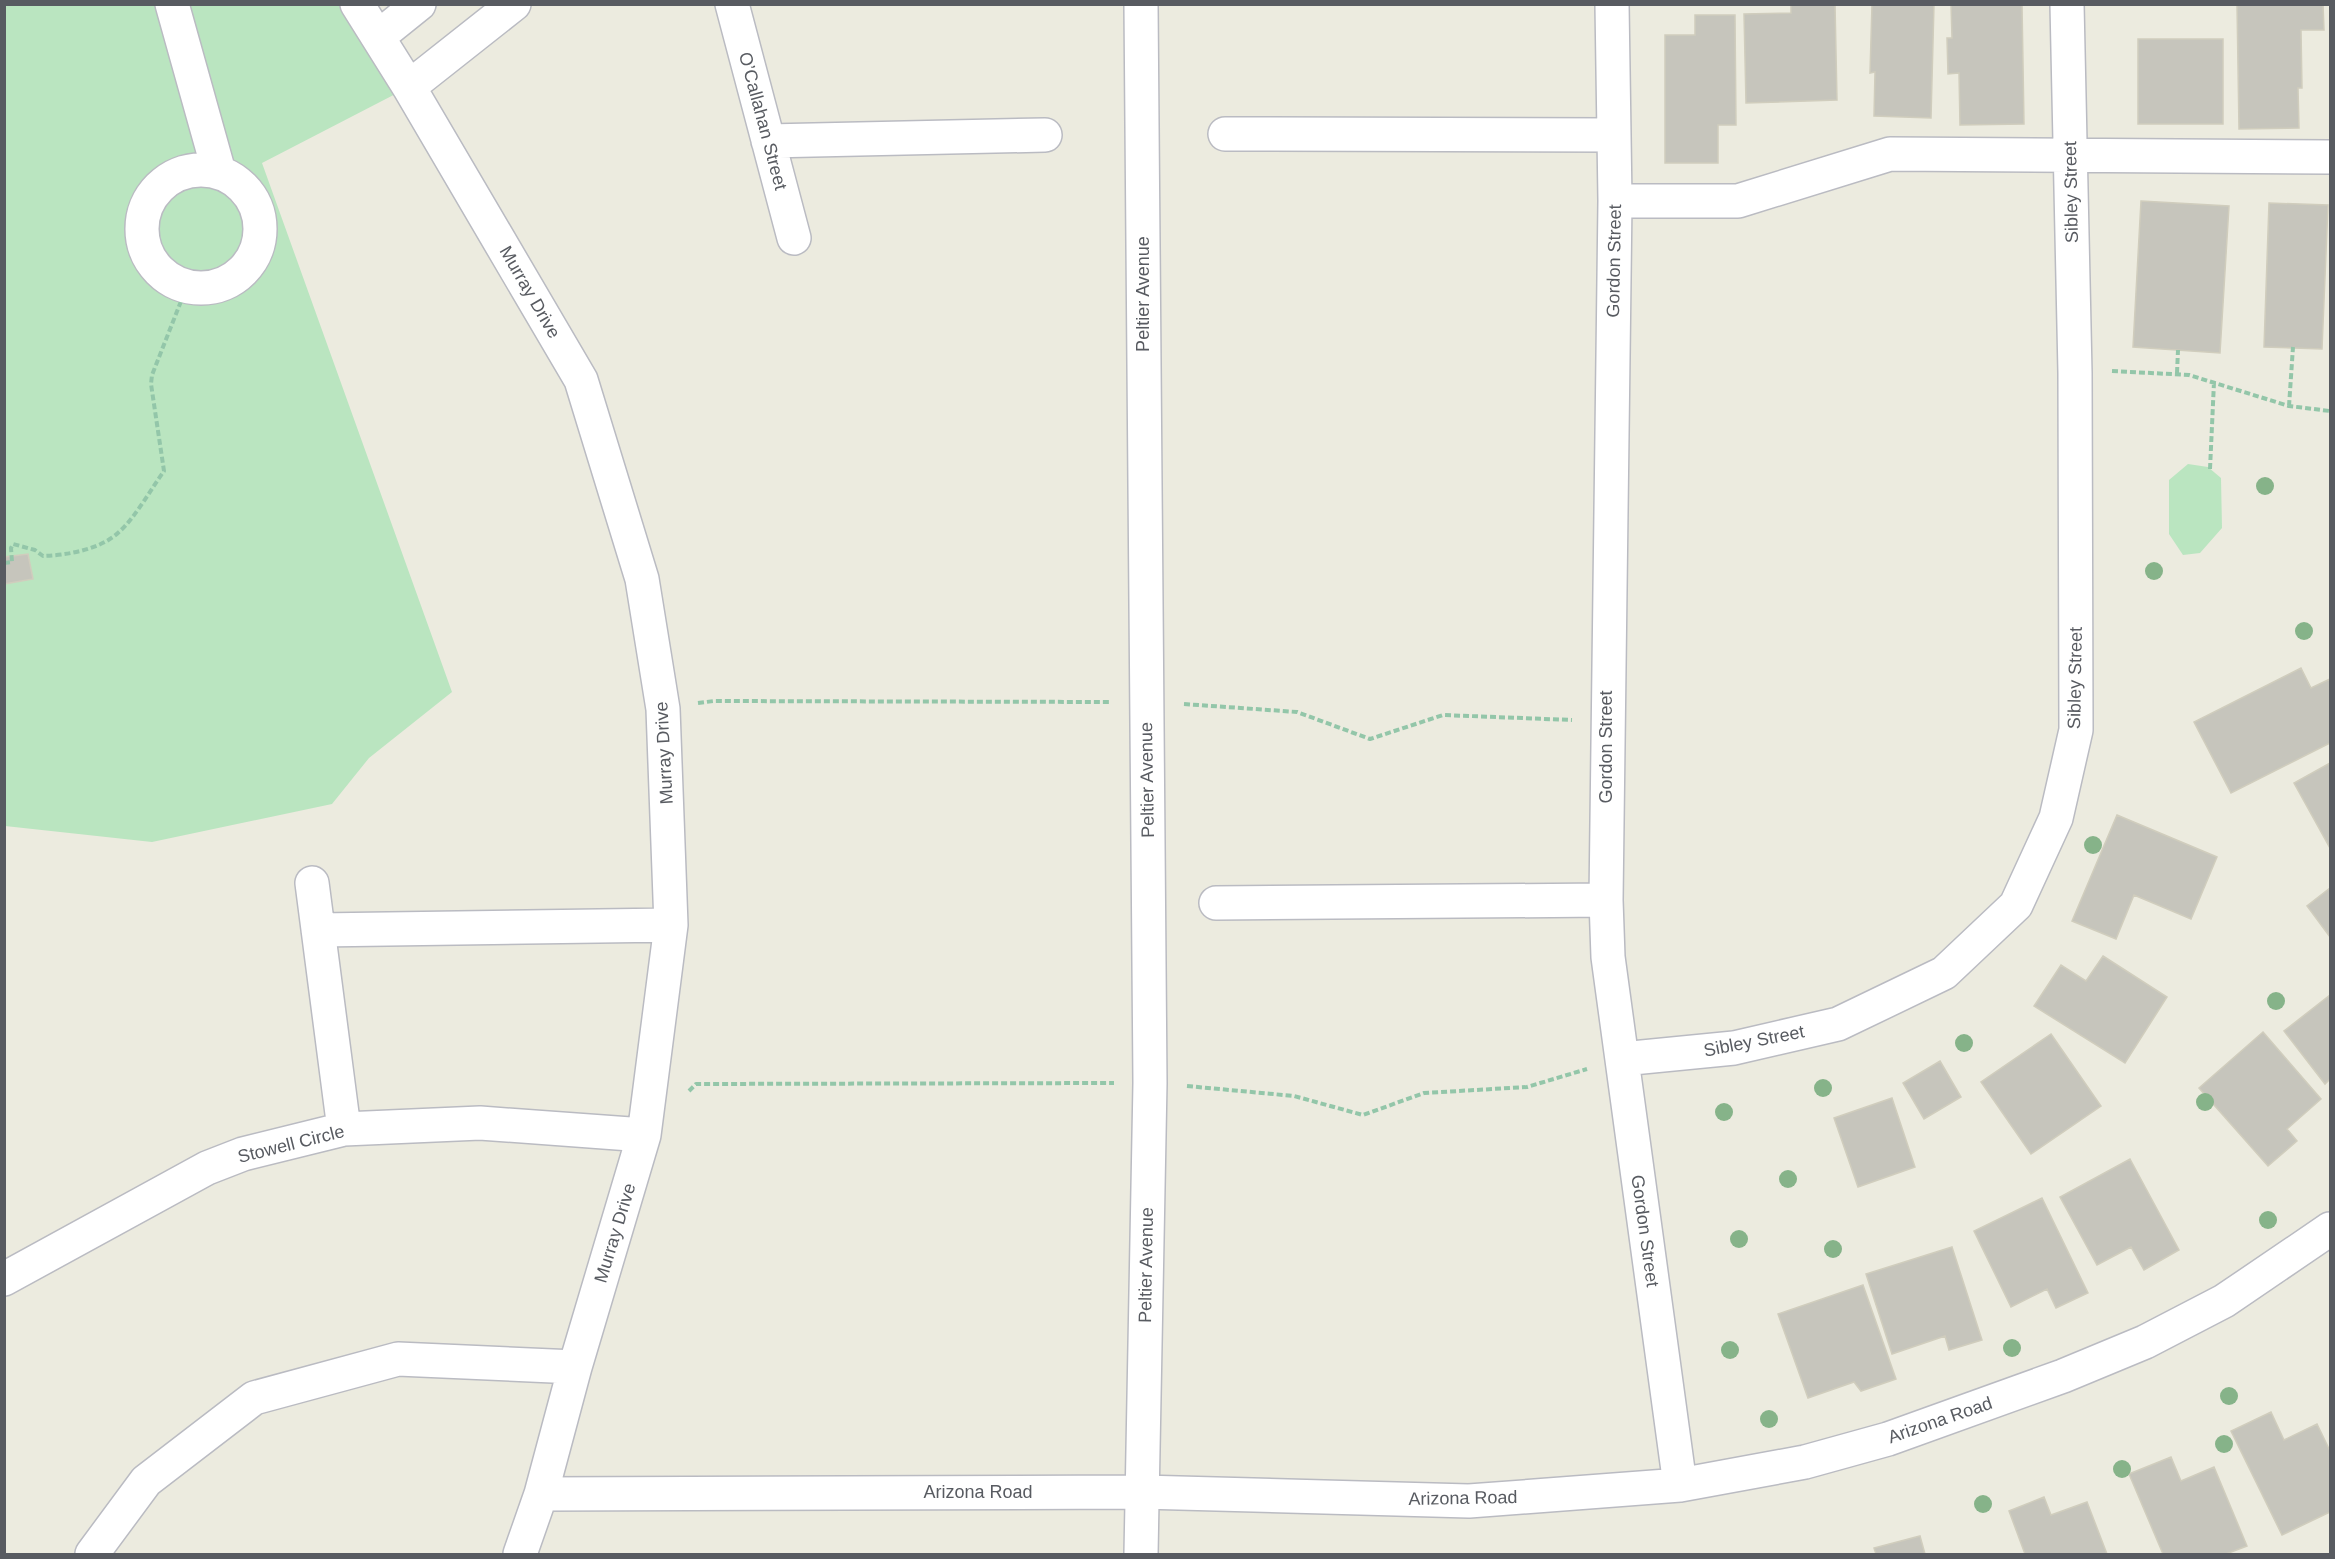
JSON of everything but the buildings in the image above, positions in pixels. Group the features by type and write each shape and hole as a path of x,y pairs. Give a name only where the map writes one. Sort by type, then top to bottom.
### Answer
{"street":[{"path":"172,4 219,172"},
{"name":"Murray Drive","path":"357,4 409,87 581,380 642,579 663,709 671,925 644,1135 575,1367 541,1494 520,1554"},
{"path":"378,37 419,4"},
{"path":"409,87 514,4"},
{"name":"O’Callahan Street","path":"732,4 794,238"},
{"name":"Peltier Avenue","path":"1141,1554 1150,1083 1142,4"},
{"name":"Gordon Street","path":"1612,4 1615,201 1606,900 1608,957 1680,1485"},
{"name":"Sibley Street","path":"1622,1059 1734,1048 1838,1024 1944,973 2016,905 2056,818 2076,730 2075,373 2067,4"},
{"path":"1225,134 1613,135"},
{"path":"768,141 1045,135"},
{"path":"1615,201 1738,201 1890,154 2331,157"},
{"path":"201,170 219,172 237,181 251,196 260,216 261,236 257,251 246,268 230,282 210,288 187,286 178,284 161,273 148,257 142,237 142,218 150,199 163,184 181,174 201,170"},
{"path":"312,882 344,1129"},
{"path":"1216,903 1606,900"},
{"path":"318,930 671,925"},
{"name":"Stowell Circle","path":"4,1280 207,1168 243,1154 344,1129 480,1123 644,1135"},
{"name":"Arizona Road","path":"541,1494 1142,1492 1469,1501 1680,1485 1805,1462 1888,1439 2063,1376 2145,1342 2224,1301 2331,1229"},
{"path":"92,1554 146,1481 254,1398 398,1359 575,1367"}],"path":[{"path":"4,563 12,562 13,544 35,550 43,556 64,555 95,546 118,532 164,471 152,375 187,286"},
{"path":"2289,406 2293,347"},
{"path":"2177,373 2178,350"},
{"path":"2075,373 2120,371 2177,373 2214,382 2289,406 2331,411"},
{"path":"2210,469 2214,382"}],"green space":[{"path":"5,5 357,5 409,87 262,163 452,692 369,758 332,804 152,842 5,826"},
{"path":"2188,464 2208,467 2221,478 2222,528 2200,553 2183,555 2169,534 2169,480"}]}
